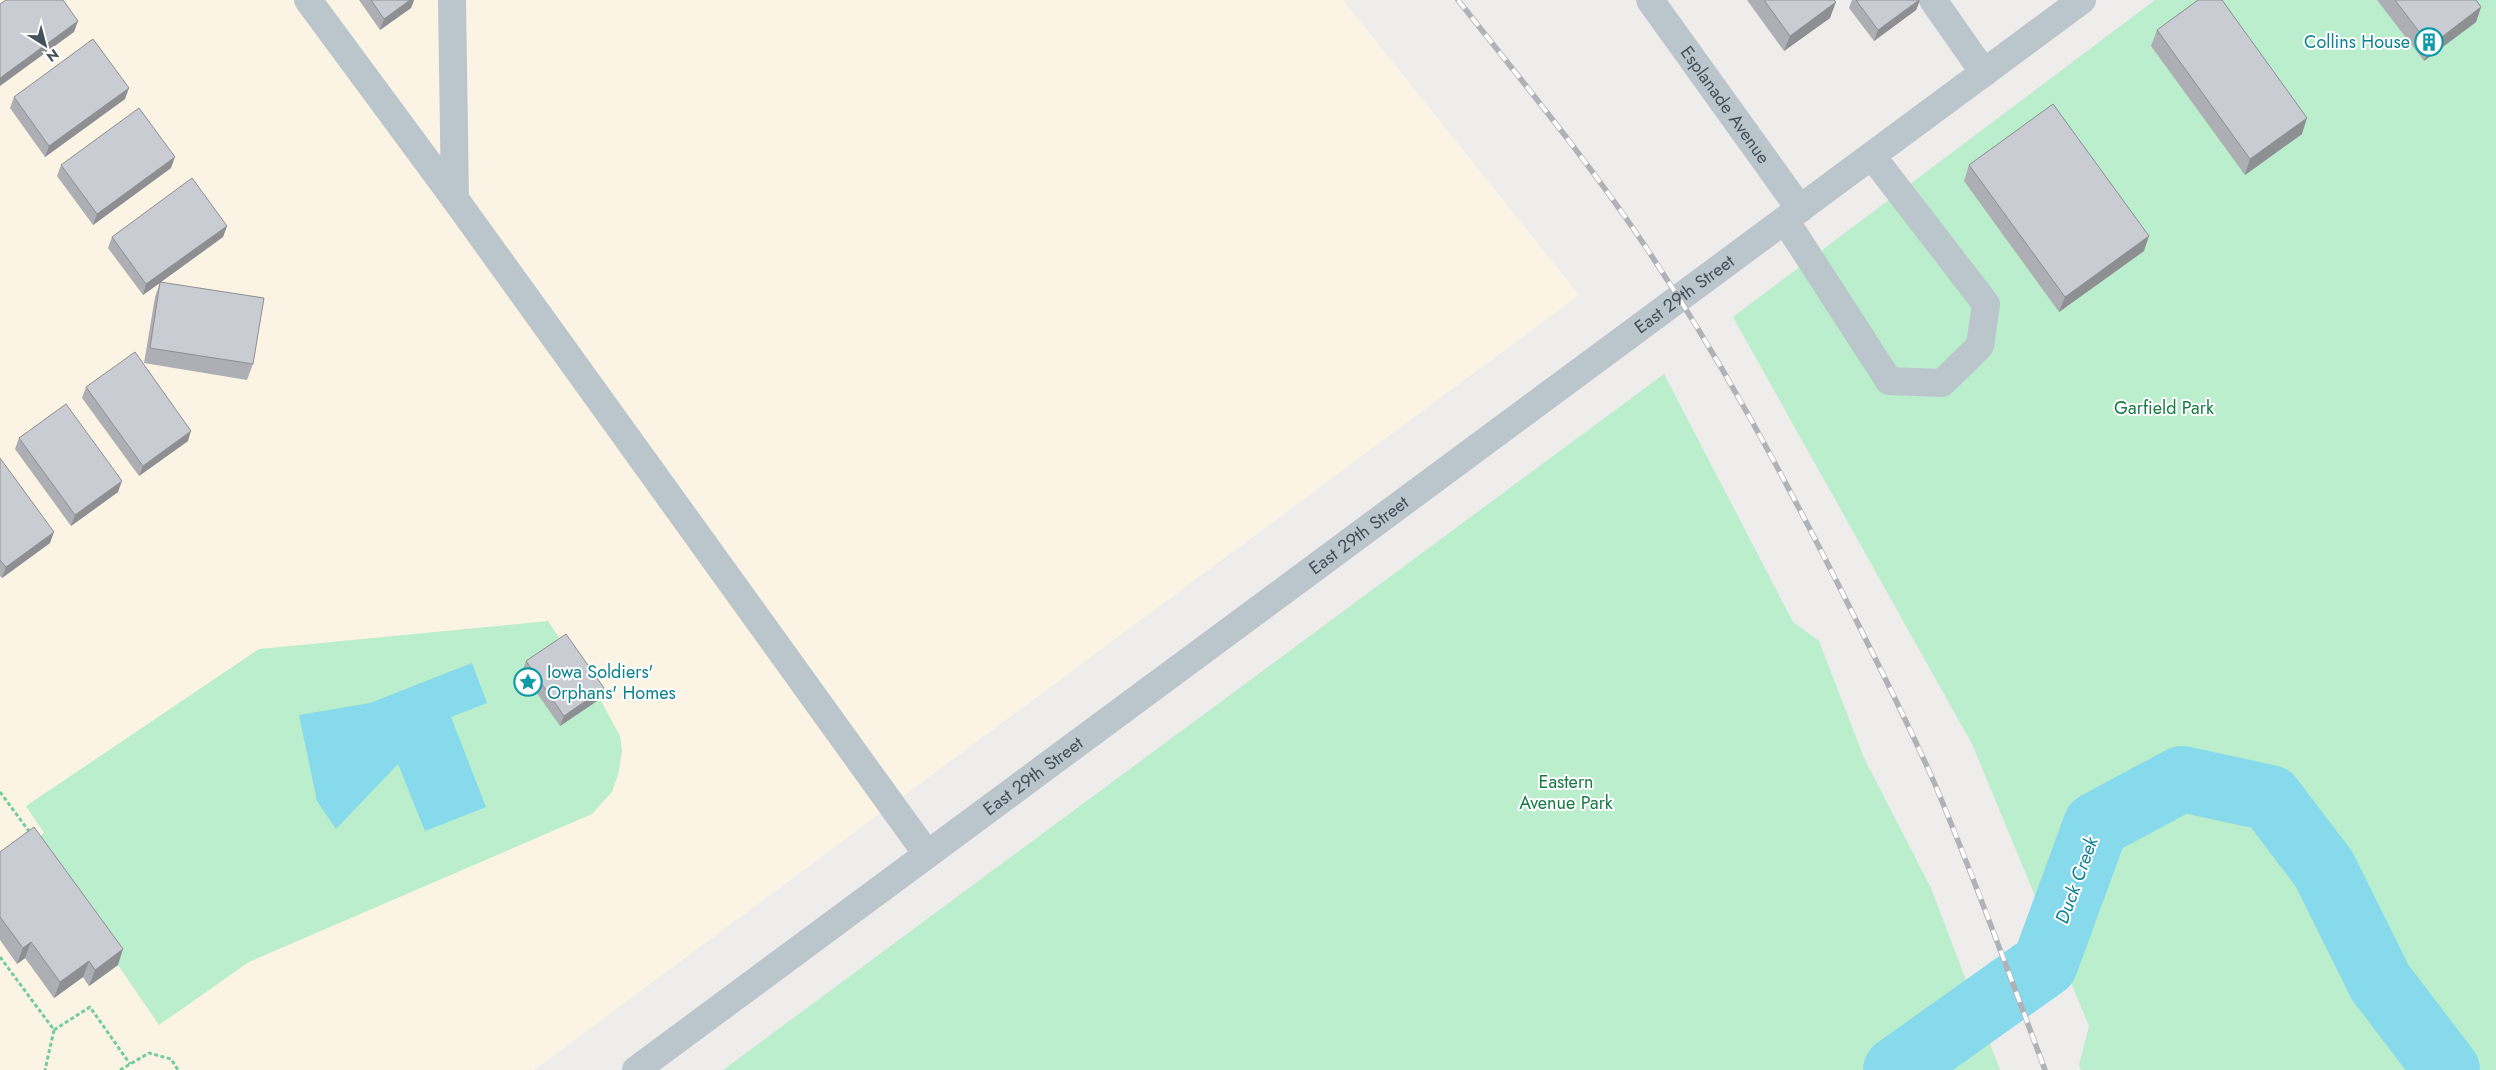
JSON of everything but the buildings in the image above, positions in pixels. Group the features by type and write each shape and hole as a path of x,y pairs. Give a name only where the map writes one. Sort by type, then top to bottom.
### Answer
{"street":[{"path":"308,0 455,199 927,854"},
{"path":"452,0 455,199"},
{"name":"Esplanade Avenue","path":"1650,0 1793,215 1889,381 1942,383 1980,346 1986,304 1872,156"},
{"path":"1933,0 1984,73"},
{"name":"East 29th Street","path":"636,1070 2082,0"}],"path":[{"path":"0,792 32,836 24,841"},
{"path":"0,958 54,1030"},
{"path":"45,1070 54,1030 90,1007 130,1064"},
{"path":"120,1070 149,1053 171,1059 178,1070"}],"shaded area":[{"name":"Iowa Soldiers' Orphans' Homes","path":"0,0 1343,0 1579,295 534,1070 0,1070"}],"green space":[{"name":"Garfield Park","path":"2155,0 2496,0 2496,1070 2081,1070 2079,1065 2089,1026 1972,744 1733,317"},
{"name":"Eastern Avenue Park","path":"1664,374 1793,622 1819,641 1864,758 1931,888 2000,1070 723,1070"},
{"path":"548,621 600,699 620,736 622,750 619,771 612,792 592,814 249,962 159,1025 118,965 89,986 83,977 54,998 26,958 17,964 0,864 44,833 26,806 259,649"}],"water":[{"path":"472,663 487,703 451,717 486,807 425,831 398,764 336,829 317,801 299,715 370,703"}],"waterway":[{"name":"Duck Creek","path":"1896,1070 2045,964 2096,825 2182,779 2270,798 2324,869 2380,982 2447,1070"}],"railway":[{"path":"1458,0 1575,148 1620,209 1669,282 1746,411 1817,543 1912,733 1949,818 2045,1070"}],"place":[{"name":"Collins House","path":"2429,42"},
{"name":"Iowa Soldiers' Orphans' Homes","path":"528,682"}]}
